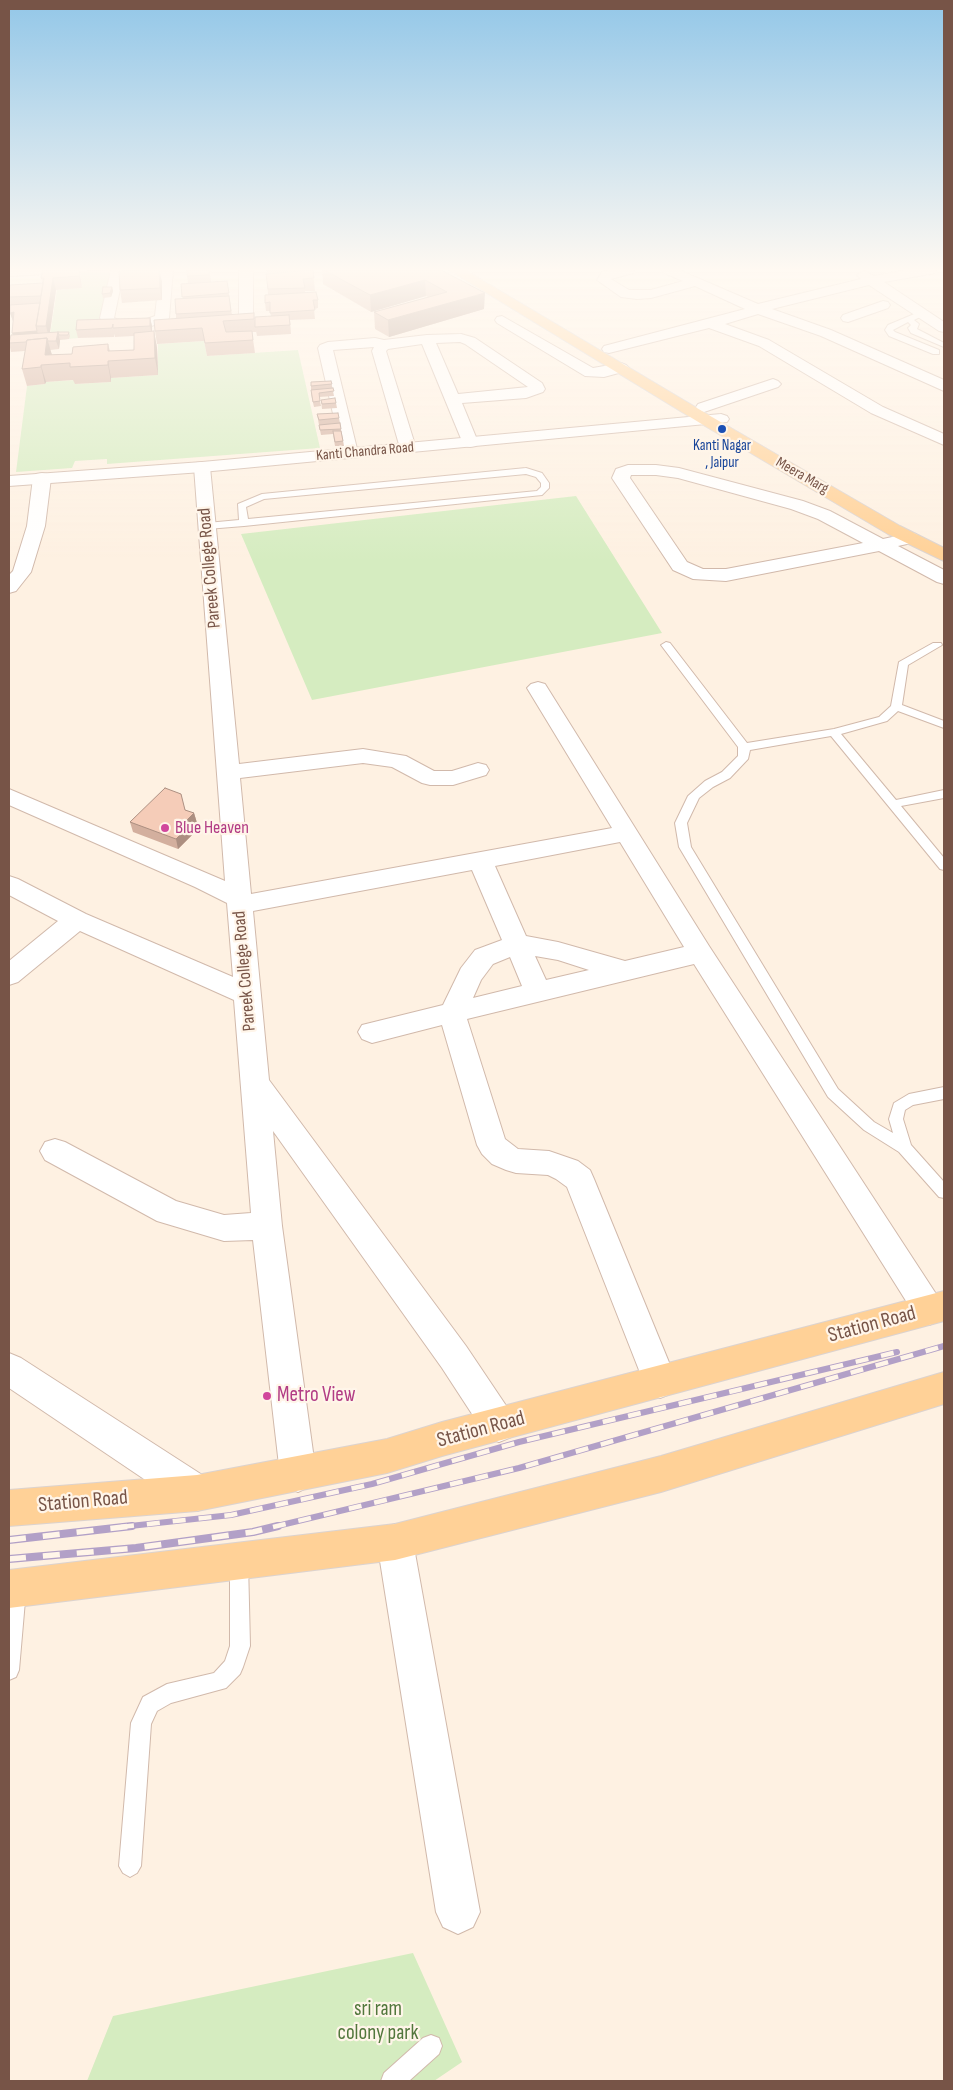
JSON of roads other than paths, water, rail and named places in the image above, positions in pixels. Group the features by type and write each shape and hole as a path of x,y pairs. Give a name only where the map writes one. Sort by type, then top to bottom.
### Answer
{"main road":[{"name":"Meera Marg","path":"621,368 711,415 944,546"},
{"name":"Meera Marg","path":"638,368 910,538 944,555"},
{"name":"Station Road","path":"9,1508 197,1493 387,1456 442,1439 936,1308"},
{"path":"13,1589 395,1542 661,1474 944,1388"}],"street":[{"path":"330,368 350,453"},
{"path":"384,368 408,448"},
{"path":"439,368 470,442"},
{"path":"453,399 526,393 538,389 537,386 510,368"},
{"path":"583,368 590,372 604,372 621,368"},
{"path":"805,368 877,410 937,437 944,425"},
{"path":"869,368 894,380"},
{"path":"902,368 944,386"},
{"name":"Kanti Chandra Road","path":"9,481 202,467 408,448 711,415 773,384"},
{"name":"Pareek College Road","path":"202,467 267,1226 298,1474"},
{"path":"910,538 881,545 726,576 700,575 680,566 621,478 622,473 628,470 642,469 679,473 797,505 824,515 881,545 944,578"},
{"path":"9,587 22,572 31,544 36,526 42,478"},
{"path":"538,688 700,952 936,1308"},
{"path":"228,772 363,756 398,761 430,778 454,778 478,770"},
{"path":"9,796 204,881 239,902 627,833"},
{"path":"480,860 538,992"},
{"path":"9,885 77,920 247,994"},
{"path":"9,975 77,920"},
{"path":"625,971 558,951 517,944 484,957 470,975 452,1013 492,1145 502,1156 516,1161 549,1163 567,1170 579,1179 660,1382"},
{"path":"372,1032 700,952"},
{"path":"255,1083 454,1357 499,1425"},
{"path":"55,1151 168,1212 224,1228 267,1226"},
{"path":"9,1370 197,1493"},
{"path":"395,1542 458,1912"}],"lane":[{"path":"207,526 244,523 342,500 445,491 526,471 540,475 545,483 545,488 539,493 445,491 342,500 262,497 241,506 244,523"},
{"path":"666,645 744,747 744,757 726,775 709,784 694,796 681,823 684,847 833,1093 869,1126 904,1148 944,1192"},
{"path":"744,747 834,732 883,719 896,707 903,664 937,645"},
{"path":"896,707 944,725"},
{"path":"834,732 944,866"},
{"path":"893,804 944,794"},
{"path":"904,1148 896,1119 899,1106 910,1100 944,1093"},
{"path":"130,1866 141,1722 150,1704 167,1694 219,1681 233,1667 240,1646 239,1562"},
{"path":"9,1670 13,1589"},
{"path":"392,2081 431,2046"}],"railway":[{"path":"273,1527 519,1468 944,1346"},
{"path":"121,1527 231,1515 372,1484 519,1442 897,1352"},
{"path":"9,1540 132,1526"},
{"path":"9,1559 136,1548 253,1532 278,1526"}],"place":[{"name":"Kanti Nagar , Jaipur","path":"722,429"},
{"name":"Blue Heaven","path":"165,828"},
{"name":"Metro View","path":"267,1396"}],"park label":[{"name":"sri ram colony park","path":"378,2022"}]}
